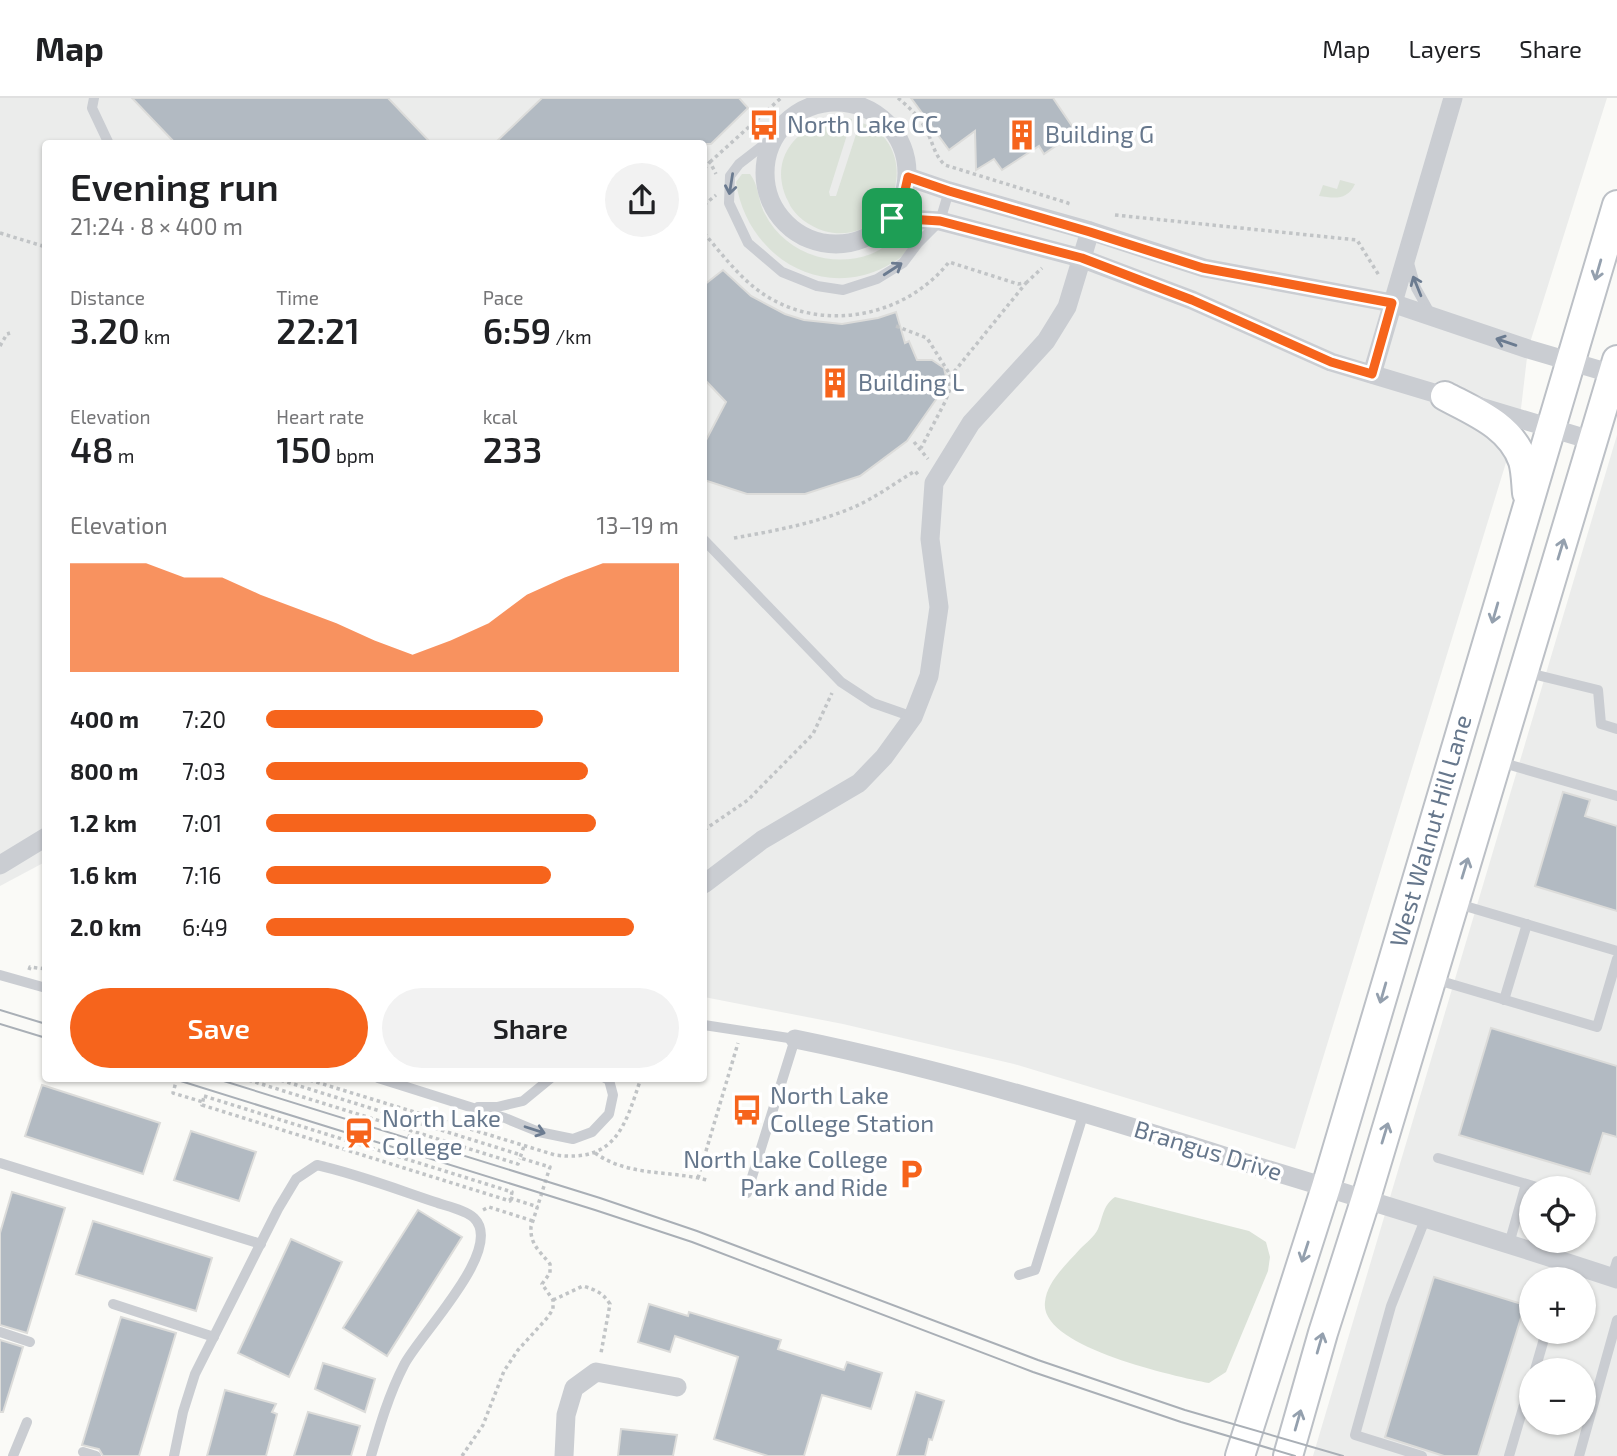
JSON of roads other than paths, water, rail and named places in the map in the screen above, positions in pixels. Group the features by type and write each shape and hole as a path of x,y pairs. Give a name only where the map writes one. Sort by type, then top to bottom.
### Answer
{"main road":[{"name":"West Walnut Hill Lane","path":"1240,1456 1326,1187 1617,205"},
{"name":"West Walnut Hill Lane","path":"1288,1456 1616,370"},
{"path":"1445,396 1491,422 1511,437 1523,461 1528,501"}],"street":[{"path":"1372,374 1453,98"},
{"path":"834,102 857,105 878,115 894,132 905,153 908,177 903,199 892,218 874,234 852,243 824,244 796,232 785,223 771,203 765,181 766,157 775,136 791,118 811,107 834,102"},
{"path":"908,177 1203,268 1392,303 1571,362 1616,370"},
{"path":"892,218 940,221 1082,258 1192,300 1331,362 1594,441"},
{"path":"707,882 762,840 859,783 884,757 913,718 929,676 939,607 930,539 934,483 971,423 1046,341 1067,307 1090,232"},
{"path":"0,865 42,839"},
{"name":"Brangus Drive","path":"795,1039 880,1056 1084,1112 1509,1244 1556,1267"},
{"name":"Brangus Drive","path":"1596,1272 1615,1272"},
{"path":"564,1456 566,1415 573,1388 596,1373 677,1387"}],"lane":[{"path":"94,98 92,108 107,140"},
{"path":"775,136 739,163 730,176 729,203 748,243 782,272 817,286 843,290 877,279 903,263 940,221 949,191"},
{"path":"1406,254 1416,288 1432,317"},
{"path":"707,543 841,682 873,703 913,718"},
{"path":"1524,672 1598,690 1601,724 1617,729"},
{"path":"1497,761 1617,796"},
{"path":"1454,903 1617,951"},
{"path":"1504,1000 1527,924"},
{"path":"1432,978 1597,1027 1617,959"},
{"path":"0,975 42,987"},
{"path":"25,984 42,982"},
{"path":"707,1025 795,1039 747,1193"},
{"path":"390,1082 539,1132 573,1139 592,1132 609,1114 613,1095 609,1082"},
{"path":"471,1108 497,1107 523,1101 546,1082"},
{"path":"1019,1275 1035,1270 1084,1112"},
{"path":"1438,1158 1519,1182"},
{"path":"0,1163 261,1244"},
{"path":"174,1456 183,1412 195,1374 278,1209 296,1179 317,1165 344,1171 474,1217 482,1231 480,1249 469,1271 404,1364 371,1456"},
{"path":"1509,1244 1519,1209"},
{"path":"1422,1456 1355,1435 1391,1306 1426,1217"},
{"path":"113,1304 214,1337"},
{"path":"1578,1456 1617,1320"},
{"path":"0,1332 30,1342"},
{"path":"13,1456 27,1422"},
{"path":"1509,1456 1519,1422"},
{"path":"83,1452 96,1456"}],"tram line":[{"path":"0,1010 42,1023"},
{"path":"0,1024 42,1037"},
{"path":"184,1082 692,1242 1033,1372 1181,1422 1295,1456"},
{"path":"227,1082 600,1198 697,1231 1038,1360 1185,1410 1343,1456"}],"place":[{"name":"North Lake CC","path":"764,125"},
{"name":"Building G","path":"1022,135"},
{"name":"Building L","path":"835,383"},
{"name":"North Lake College Station","path":"747,1110"},
{"name":"North Lake College","path":"359,1133"},
{"name":"North Lake College Park and Ride","path":"911,1174"}]}
